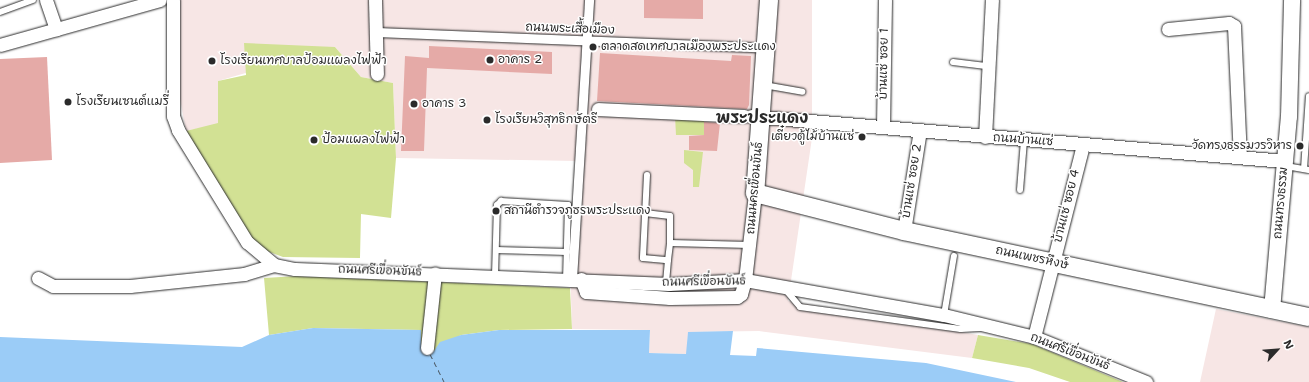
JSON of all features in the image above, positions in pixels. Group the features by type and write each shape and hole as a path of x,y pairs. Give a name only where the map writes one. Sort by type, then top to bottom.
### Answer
{"main road":[{"name":"ถนนนครเขื่อนขันธ์","path":"756,193 752,117 762,85 770,0"},
{"name":"ถนนเพชรหึงษ์","path":"756,193 904,231 1309,317"}],"street":[{"path":"46,0 56,29"},
{"path":"0,45 137,3 160,0"},
{"name":"ถนนศรีเขื่อนขันธ์","path":"173,0 173,116 178,130 247,242 274,265 295,269 435,273 666,284 745,280 944,315 992,328 1034,337 1146,382"},
{"path":"375,0 376,74"},
{"path":"573,279 590,0"},
{"name":"บ้านแซ่ ซอย 1","path":"883,127 886,0"},
{"path":"985,137 992,0"},
{"name":"ถนนทรงธรรม","path":"1272,310 1285,163 1292,0"},
{"path":"1168,29 1229,23 1234,26 1240,157"},
{"name":"ถนนพระเสื้อเมือง","path":"375,32 587,42 765,48"},
{"name":"ถนนบ้านแซ่","path":"598,109 752,117 883,127 985,137 1240,157 1285,163"},
{"name":"บ้านแซ่ ซอย 2","path":"904,231 920,130"},
{"name":"บ้านแซ่ ซอย 4","path":"1034,337 1083,145"},
{"name":"ถนนนครเขื่อนขันธ์","path":"573,279 586,292 670,298 737,297 741,294 745,280 756,193"},
{"path":"38,278 53,286 130,286 244,274 274,265"},
{"path":"427,348 435,273"}],"lane":[{"path":"0,12 34,0"},
{"path":"953,62 988,66"},
{"path":"762,85 802,92"},
{"path":"1285,163 1306,170 1309,96"},
{"path":"1020,190 1024,140"},
{"path":"647,175 643,258 668,260"},
{"path":"495,276 497,205 501,201 567,204 567,252 573,279"},
{"path":"645,213 670,216 670,243 666,284"},
{"path":"670,243 750,245"},
{"path":"496,250 567,252"},
{"path":"944,315 954,256"},
{"name":"ถนนศรีเขื่อนขันธ์","path":"784,288 800,307 961,329 992,328"},
{"path":"872,316 875,303"}],"shaded area":[{"path":"178,0 812,0 812,138 788,301 978,335 972,358 759,331 688,332 687,354 649,353 650,330 572,329 570,266 576,161 396,158 393,83 361,77 335,47 218,81 219,124 186,131 178,88"},
{"path":"1216,309 1309,327 1309,382 1200,382"}],"green space":[{"path":"244,43 335,47 361,77 393,83 396,158 391,218 361,214 360,258 283,257 256,247 186,131 218,123 218,81 246,75"},
{"path":"675,116 704,119 704,135 676,135"},
{"path":"684,150 703,152 699,187 693,187 693,170 684,163"},
{"path":"298,276 570,288 572,329 499,330 461,335 434,351 421,345 421,330 313,328 269,335 264,278"},
{"path":"978,335 1032,344 1123,382 1070,382 1029,368 972,358"}],"water":[{"path":"313,328 421,330 421,345 434,351 440,342 461,335 499,330 650,330 649,353 686,354 688,332 733,331 730,355 756,356 757,348 926,363 1016,382 0,382 0,337 242,347 269,335"}],"building":[{"path":"644,0 703,0 703,19 644,18"},
{"path":"429,46 552,52 552,74 427,68 424,151 401,151 405,56 429,58"},
{"path":"600,53 731,61 732,55 751,56 749,105 747,109 597,101"},
{"path":"47,57 52,160 0,163 0,59"},
{"path":"704,122 720,123 717,151 689,150 689,136 704,135"}],"ferry route":[{"path":"430,354 444,382"}],"place":[{"name":"ตลาดสดเทศบาลเมืองพระประแดง","path":"593,47"},
{"name":"อาคาร 2","path":"490,60"},
{"name":"โรงเรียนเทศบาลป้อมแผลงไฟฟ้า","path":"212,61"},
{"name":"โรงเรียนเซนต์แมรี่","path":"68,102"},
{"name":"อาคาร 3","path":"414,104"},
{"name":"โรงเรียนวิสุทธิกษัตรี","path":"487,120"},
{"name":"เตี๋ยวตู้ไม้บ้านแซ่","path":"862,137"},
{"name":"ป้อมแผลงไฟฟ้า","path":"314,140"},
{"name":"วัดทรงธรรมวรวิหาร","path":"1300,146"},
{"name":"สถานีตำรวจภูธรพระประแดง","path":"496,211"}],"district":[{"name":"พระประแดง","path":"762,118"}]}
